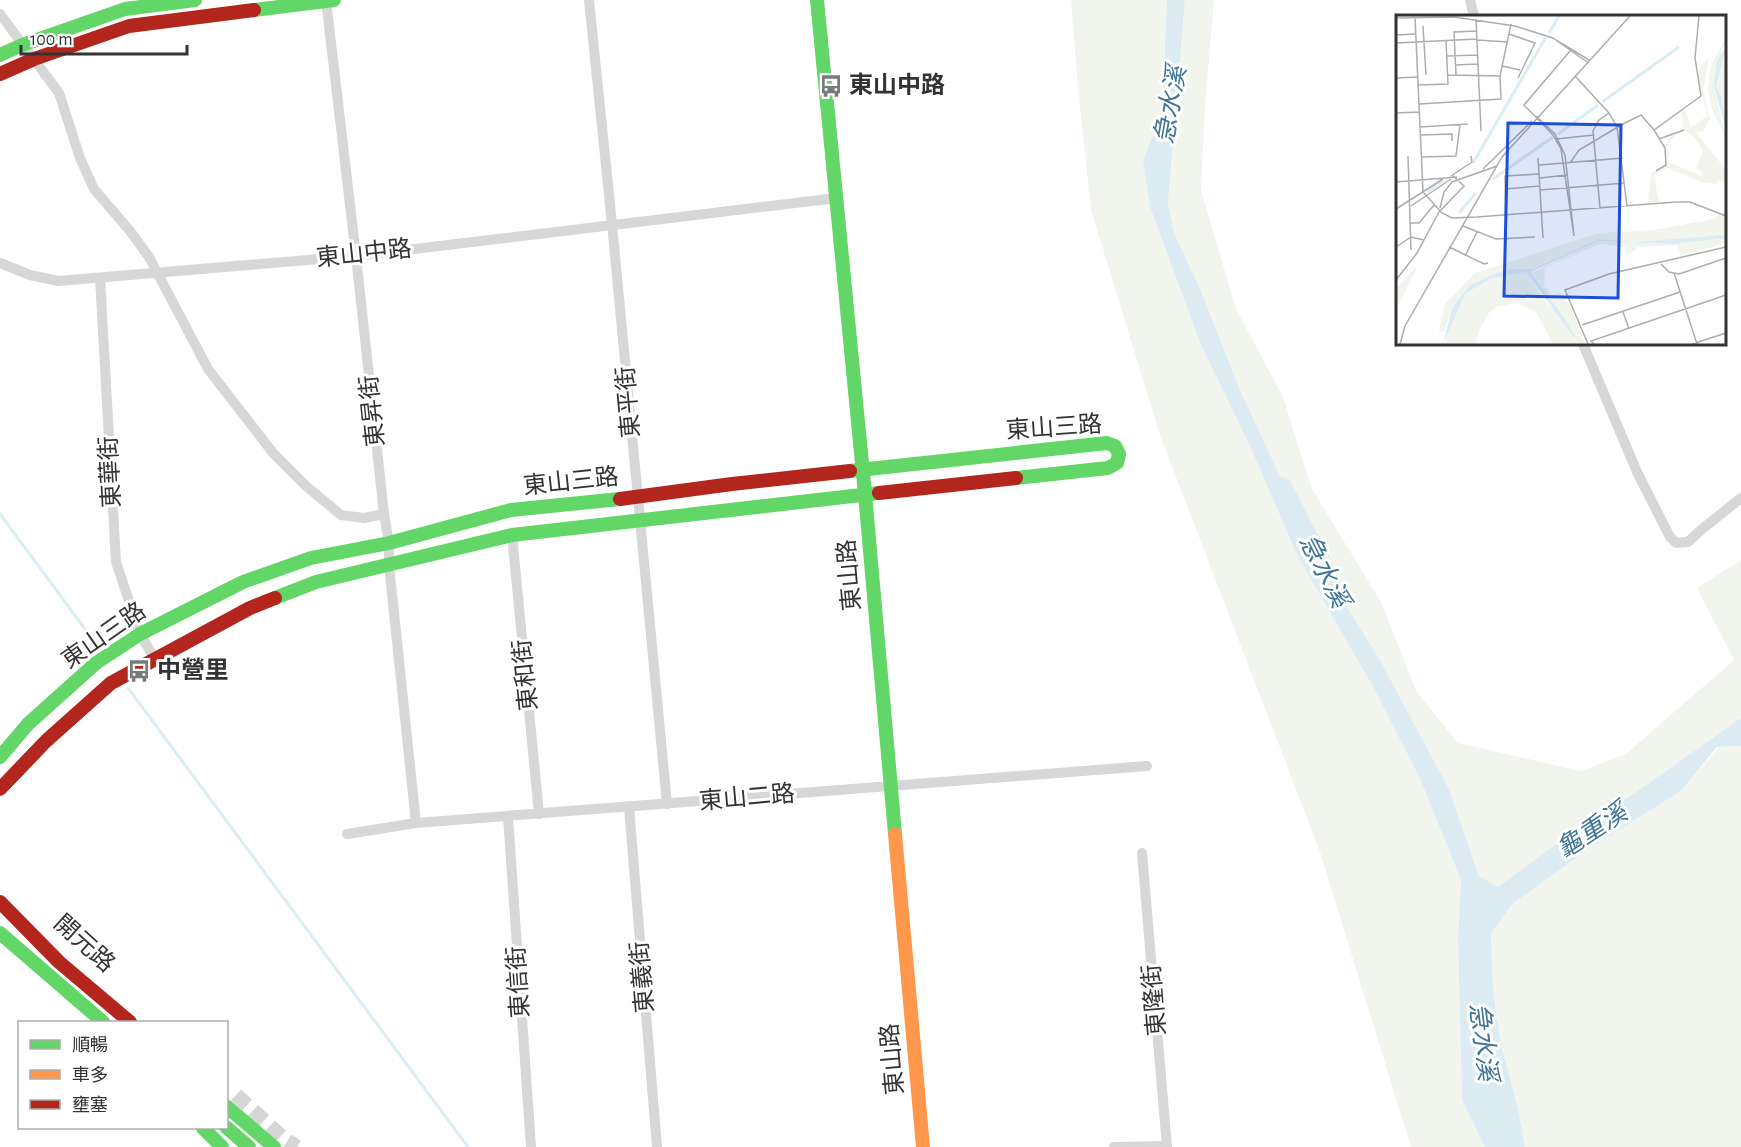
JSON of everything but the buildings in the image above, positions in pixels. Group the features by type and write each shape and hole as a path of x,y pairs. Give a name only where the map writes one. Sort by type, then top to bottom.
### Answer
{"street":[{"path":"0,55 124,9 195,0"},
{"path":"0,74 34,59 129,26 328,0"},
{"name":"東昇街","path":"328,0 389,543 389,565 416,823"},
{"name":"東平街","path":"589,0 667,804"},
{"name":"東山路","path":"818,0 892,786 923,1147"},
{"path":"1470,0 1474,15"},
{"path":"0,14 59,93 80,158 93,189 130,231 149,257 208,369 273,453 306,486 341,515 364,518 384,514"},
{"name":"東山中路","path":"0,263 30,275 58,281 100,278 356,256 837,198"},
{"name":"東華街","path":"100,278 116,562 140,634 154,658"},
{"path":"1582,345 1637,472 1670,537 1676,543 1688,542 1741,498"},
{"name":"東山三路","path":"0,757 28,724 96,663 140,634 243,582 312,558 389,543 511,510 1107,443 1115,446 1119,454 1117,463 1108,468 512,535 316,582 261,603 111,682 46,741 0,789"},
{"name":"東和街","path":"512,535 539,814"},
{"name":"東山二路","path":"347,834 416,823 1147,766"},
{"name":"東義街","path":"629,807 657,1147"},
{"name":"東信街","path":"508,817 531,1147"},
{"name":"東隆街","path":"1142,853 1167,1146"},
{"name":"開元路","path":"0,900 59,962 128,1021"},
{"name":"開元路","path":"0,900 136,1021"},
{"path":"0,935 88,1021"},
{"name":"開元路","path":"0,935 48,973 101,1021"},
{"path":"228,1106 274,1147"},
{"path":"228,1106 283,1147"},
{"path":"204,1129 222,1147"},
{"path":"228,1129 249,1147"},
{"path":"1114,1147 1167,1146"}],"shaded area":[{"path":"1071,0 1167,0 1162,111 1143,161 1150,207 1201,345 1250,446 1297,555 1376,692 1421,781 1461,880 1458,936 1462,1100 1485,1147 1411,1147 1320,852 1160,435 1091,210"},
{"path":"1185,0 1214,0 1205,104 1201,190 1236,309 1283,397 1311,487 1382,604 1416,691 1458,743 1581,771 1626,754 1734,660 1697,588 1741,560 1741,718 1635,793 1578,828 1498,888 1479,876 1449,789 1381,662 1311,548 1239,388 1201,291 1174,233 1168,203"},
{"path":"1741,746 1741,1147 1525,1147 1518,1108 1501,1045 1493,990 1491,934 1512,904 1593,846 1681,791 1719,747"}],"water":[{"name":"龜重溪","path":"1167,0 1185,0 1168,203 1174,233 1201,291 1239,388 1311,548 1381,662 1449,789 1479,876 1498,887 1578,828 1635,793 1741,718 1741,746 1717,747 1681,791 1593,846 1512,904 1491,934 1493,990 1501,1045 1518,1108 1525,1147 1485,1147 1462,1100 1458,936 1461,880 1421,781 1376,692 1297,555 1250,446 1201,345 1150,207 1143,161 1162,111"}],"waterway":[{"name":"急水溪","path":"1282,487 1340,600"},
{"path":"0,514 99,648"},
{"path":"128,688 468,1147"}],"tunnel":[{"path":"236,1095 284,1139 297,1147"}],"traffic: fast":[{"path":"0,55 125,9 195,0"},
{"path":"254,10 334,0"},
{"path":"817,0 895,834"},
{"path":"850,471 1107,443 1115,446 1119,454 1117,463 1108,468 1016,478"},
{"path":"275,598 316,582 512,535 879,493"},
{"path":"0,757 28,724 96,663 140,634 243,582 311,558 389,543 511,510 620,499"},
{"path":"0,933 102,1021"},
{"path":"228,1108 274,1147"},
{"path":"204,1129 222,1147"},
{"path":"228,1129 249,1147"}],"traffic: slow":[{"path":"895,834 923,1147"}],"traffic: jam":[{"path":"0,74 34,59 129,26 254,10"},
{"path":"620,499 850,471"},
{"path":"879,493 1016,478"},
{"path":"0,789 46,741 111,683 250,608 275,598"},
{"path":"0,902 59,962 129,1021"}],"place":[{"name":"東山中路","path":"831,86"},
{"name":"中營里","path":"139,671"}]}
